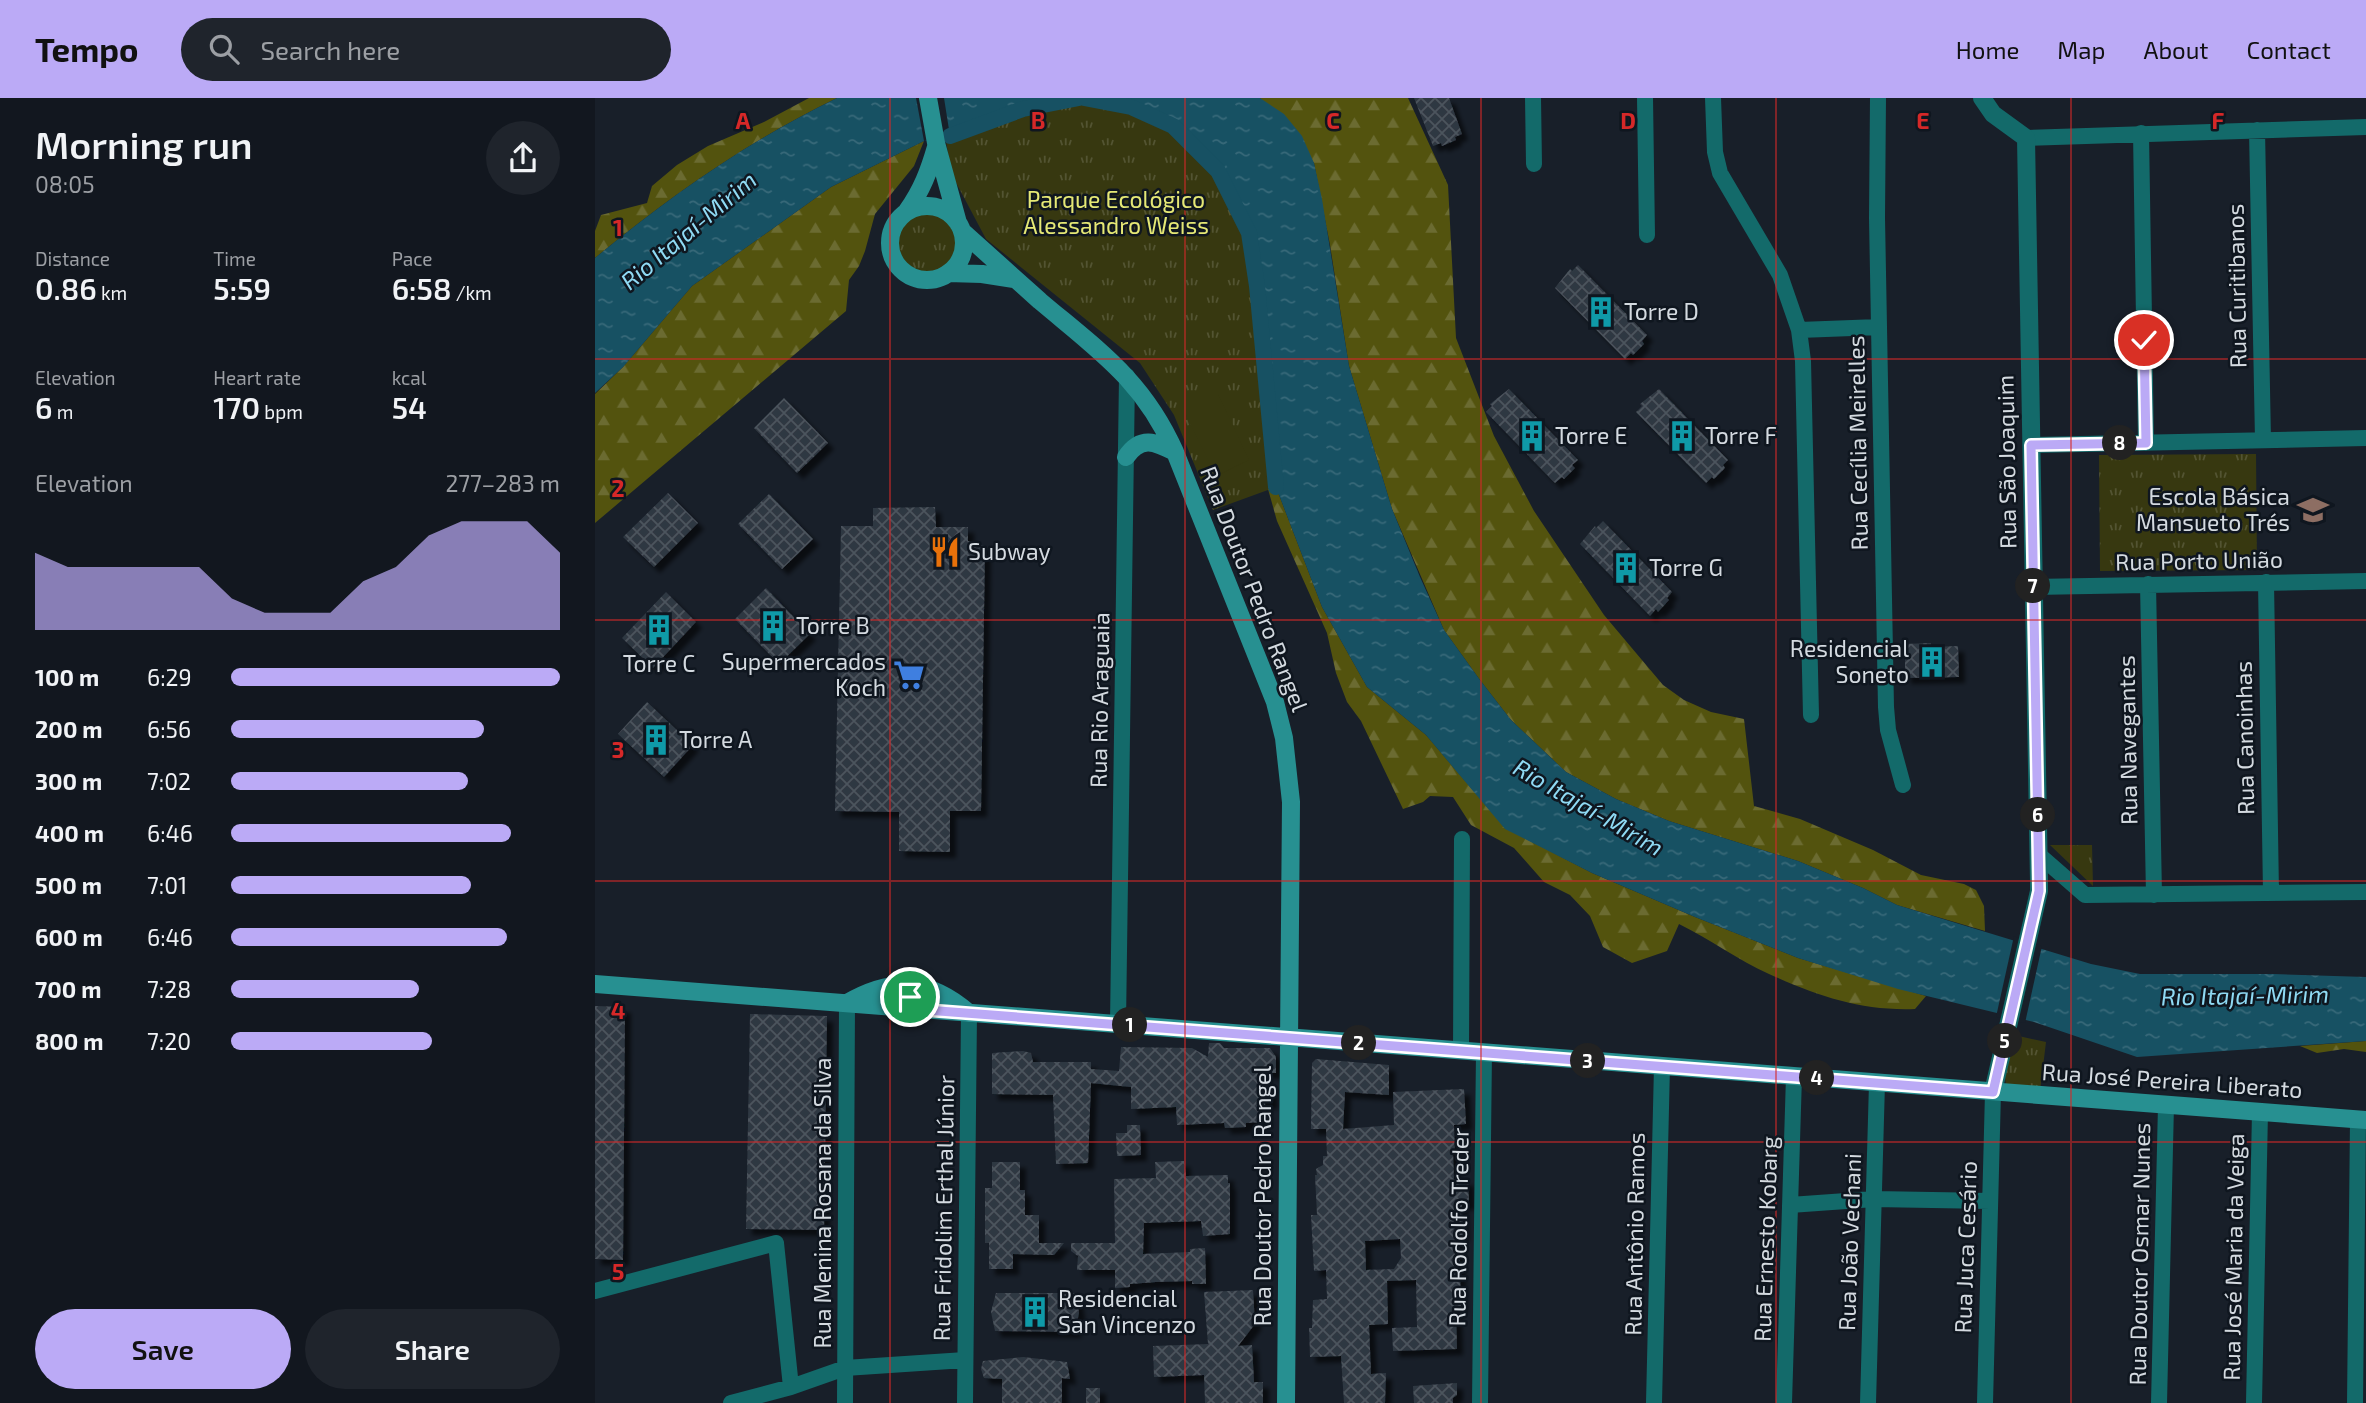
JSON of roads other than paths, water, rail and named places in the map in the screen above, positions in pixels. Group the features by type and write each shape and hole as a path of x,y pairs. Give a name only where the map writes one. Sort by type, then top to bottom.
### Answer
{"main road":[{"path":"928,98 936,141 960,228 961,256 948,273"},
{"path":"936,141 929,173 921,192 891,230 891,255 906,274 927,280 948,273 1014,279"},
{"path":"907,211 929,205 941,208 951,214 960,228"},
{"name":"Rua Doutor Pedro Rangel","path":"960,228 1014,279 1127,376 1156,414 1175,452 1275,702 1284,738 1291,802 1286,1403"},
{"path":"1126,457 1133,448 1147,443 1156,443 1175,452"},
{"name":"Rua José Pereira Liberato","path":"595,984 2362,1120"},
{"path":"883,1006 908,984"},
{"path":"908,984 913,1009"},
{"path":"847,1003 877,988 908,984 941,992 969,1013"}],"street":[{"path":"1533,98 1534,164"},
{"path":"1645,98 1647,235"},
{"path":"1713,98 1715,152 1720,173 1780,275 1799,330 1803,362 1811,715"},
{"name":"Rua Cecília Meirelles","path":"1878,98 1886,707 1888,730 1903,785"},
{"path":"1982,98 1993,114 2026,138 2366,127"},
{"name":"Rua Curitibanos","path":"2257,130 2263,440"},
{"path":"2141,134 2146,443"},
{"name":"Rua São Joaquim","path":"1993,1092 2039,882 2026,138"},
{"path":"1799,330 1879,327"},
{"name":"Rua Rio Araguaia","path":"1118,1024 1127,376"},
{"path":"2031,445 2366,438"},
{"name":"Rua Porto União","path":"2033,587 2366,580"},
{"name":"Rua Canoinhas","path":"2266,582 2271,893"},
{"name":"Rua Navegantes","path":"2148,584 2154,895"},
{"path":"1461,1051 1462,839"},
{"path":"2038,854 2085,895 2366,892"},
{"path":"2039,882 2043,877 2049,876 2067,879"},
{"name":"Rua Menina Rosana da Silva","path":"845,1403 847,1003"},
{"name":"Rua Fridolim Erthal Júnior","path":"965,1403 969,1013"},
{"name":"Rua Rodolfo Treder","path":"1480,1403 1484,1052"},
{"name":"Rua Antônio Ramos","path":"1654,1403 1662,1066"},
{"name":"Rua Ernesto Kobarg","path":"1784,1403 1794,1076"},
{"name":"Rua João Vechani","path":"1868,1403 1877,1083"},
{"name":"Rua Juca Cesário","path":"1985,1403 1993,1092"},
{"name":"Rua Doutor Osmar Nunes","path":"2159,1403 2166,1105"},
{"name":"Rua José Maria da Veiga","path":"2254,1403 2260,1112"},
{"path":"2355,1403 2362,1120"},
{"path":"1790,1205 1874,1199 1990,1201"},
{"path":"595,1292 776,1243 791,1387"},
{"path":"731,1403 791,1387 845,1368 965,1360"}],"water":[{"name":"Rio Itajaí-Mirim","path":"837,98 1079,98 1023,109 950,136 924,141 831,187 692,286 623,367 595,393 595,258 711,171 773,132"},
{"name":"Rio Itajaí-Mirim","path":"1084,98 1260,98 1284,114 1302,136 1314,163 1322,199 1349,366 1392,509 1420,577 1444,630 1480,680 1511,720 1566,772 1616,799 1669,821 1798,861 1897,905 2091,964 2140,974 2366,977 2366,1041 2137,1057 2034,1022 1898,989 1798,958 1592,873 1505,829 1426,735 1367,687 1322,607 1276,487 1257,286 1249,233 1218,171 1173,126 1131,107"}],"waterway":[{"path":"950,136 1023,109 1079,98"},
{"path":"1084,98 1131,107 1173,126 1218,171 1249,233 1257,286 1276,487"}],"place":[{"name":"Torre D","path":"1601,312"},
{"name":"Torre E","path":"1532,436"},
{"name":"Torre F","path":"1682,436"},
{"name":"Escola Básica Mansueto Trés","path":"2313,510"},
{"name":"Subway","path":"945,552"},
{"name":"Torre G","path":"1626,568"},
{"name":"Torre B","path":"773,626"},
{"name":"Torre C","path":"659,630"},
{"name":"Residencial Soneto","path":"1932,662"},
{"name":"Supermercados Koch","path":"909,675"},
{"name":"Torre A","path":"656,740"},
{"name":"Residencial San Vincenzo","path":"1035,1312"}],"park label":[{"name":"Parque Ecológico Alessandro Weiss","path":"1116,213"}]}
